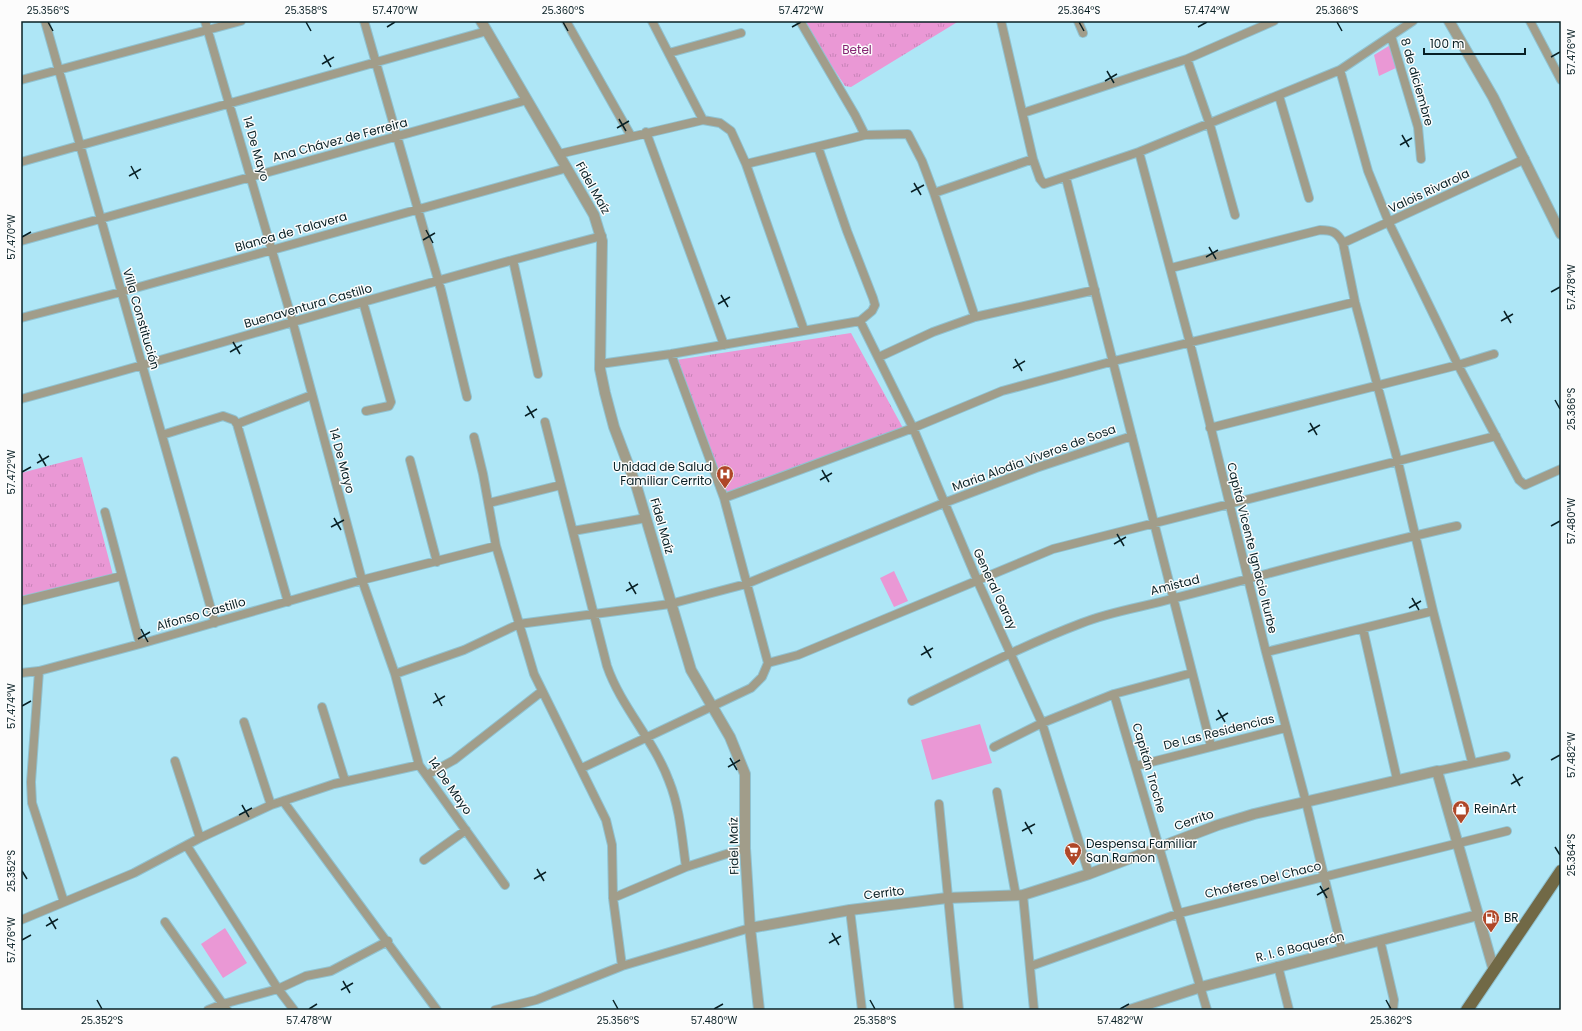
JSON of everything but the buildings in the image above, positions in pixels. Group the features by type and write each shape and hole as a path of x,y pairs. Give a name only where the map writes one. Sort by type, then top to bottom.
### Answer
{"main road":[{"path":"1467,1010 1561,871"}],"street":[{"name":"Villa Constitución","path":"45,21 215,623"},
{"name":"14 De Mayo","path":"205,21 252,177 362,580 396,674 419,764 506,885"},
{"path":"21,80 241,21"},
{"path":"364,21 438,280 467,397"},
{"name":"Fidel Maíz","path":"482,21 594,215 602,236 600,364 610,413 637,488 670,604 691,670 730,737 745,774 745,848 750,928 759,1010"},
{"path":"566,21 631,136"},
{"path":"652,21 703,120"},
{"path":"800,21 855,114 865,135"},
{"path":"1001,21 1033,159 1042,182 1049,183 1139,152 1210,125 1340,70 1414,21"},
{"path":"1078,21 1083,33"},
{"path":"1022,113 1187,59 1274,21"},
{"path":"1449,21 1494,96 1561,234"},
{"path":"1530,21 1561,80"},
{"path":"21,162 487,31"},
{"path":"669,53 741,33"},
{"name":"8 de diciembre","path":"1391,36 1418,127 1421,159"},
{"path":"1187,59 1210,125 1235,215"},
{"path":"1340,70 1368,171 1389,223 1458,365 1519,480 1524,485 1561,469"},
{"path":"1279,96 1308,198"},
{"name":"Ana Chávez de Ferreira","path":"21,241 397,138 527,100"},
{"path":"559,154 646,132 703,120 714,121 727,126 731,131 746,164 804,330"},
{"path":"646,132 724,345"},
{"path":"746,164 818,148 865,135 908,134 920,156 934,193 975,318"},
{"path":"600,364 671,354 860,321 872,311 875,305 873,298 847,231 818,148"},
{"name":"Capitá Vicente Ignacio Iturbe","path":"1139,152 1171,268 1247,578 1285,728 1306,802 1342,950"},
{"path":"934,193 1033,159"},
{"name":"Valois Rivarola","path":"1343,243 1525,159"},
{"name":"Blanca de Talavera","path":"21,318 121,292 567,168"},
{"path":"1066,178 1114,361 1211,746"},
{"path":"1171,268 1320,230 1330,230 1338,234 1343,243 1355,302 1398,462 1414,536 1472,762"},
{"name":"Buenaventura Castillo","path":"21,399 293,323 438,280 602,236"},
{"path":"513,260 538,374"},
{"path":"879,357 933,332 975,318 1095,290"},
{"path":"363,302 391,402 389,406 366,411"},
{"path":"724,498 913,428 1002,391 1114,361 1355,302"},
{"name":"General Garay","path":"860,321 913,428 978,582 1012,653 1042,723 1089,874"},
{"path":"582,768 712,704 751,688 762,677 768,663 724,498 671,354"},
{"path":"1210,428 1378,386 1494,354"},
{"path":"237,424 312,394"},
{"path":"162,435 223,416 234,420 237,424 288,602"},
{"path":"545,422 611,678 647,737 669,780 680,820 686,867"},
{"name":"Maria Alodia Viveros de Sosa","path":"396,674 464,650 519,624 670,604 746,584 944,503 1036,468 1132,436"},
{"path":"768,663 798,655 978,582 1053,549 1496,436"},
{"path":"474,437 489,503 496,546 534,674 541,692 582,768 606,820 612,845 613,898 622,966"},
{"path":"410,460 437,562"},
{"path":"489,503 561,485"},
{"path":"104,512 140,644"},
{"path":"573,531 646,518"},
{"name":"Amistad","path":"912,701 1012,653 1081,623 1108,614 1174,599 1247,578 1456,526"},
{"name":"Alfonso Castillo","path":"21,673 39,671 140,644 362,580 496,546"},
{"path":"21,601 122,576"},
{"path":"1266,652 1433,611"},
{"path":"1363,629 1396,780"},
{"path":"39,671 31,782 32,803 64,902"},
{"path":"994,747 1042,723 1114,694 1192,673"},
{"path":"427,775 454,760 541,692"},
{"name":"Capitán Troche","path":"1114,694 1180,913 1207,1010"},
{"path":"322,707 345,781"},
{"path":"244,722 271,805"},
{"name":"De Las Residencias","path":"1136,766 1285,728"},
{"name":"Cerrito","path":"750,928 850,910 947,898 1019,895 1089,874 1159,846 1218,825 1396,780 1472,762 1506,756"},
{"path":"175,761 200,838"},
{"path":"21,920 134,873 200,838 271,805 345,781 419,764"},
{"path":"1437,771 1494,971"},
{"path":"997,792 1019,895 1031,966 1034,1010"},
{"path":"284,801 388,941 437,1010"},
{"path":"939,804 959,1010"},
{"path":"424,860 466,830"},
{"name":"Choferes Del Chaco","path":"1031,966 1180,913 1506,831"},
{"path":"187,846 278,989 294,1010"},
{"path":"613,898 686,867 745,848"},
{"path":"850,910 862,1010"},
{"name":"R. I. 6 Boquerón","path":"1130,1010 1201,987 1478,915"},
{"path":"165,922 225,1007"},
{"path":"495,1010 536,1000 622,966 750,928"},
{"path":"1380,940 1394,1000 1393,1010"},
{"path":"208,1010 225,1007 278,989 306,976 331,971 388,941"},
{"path":"1278,966 1289,1010"}],"green space":[{"name":"Betel","path":"802,21 959,21 851,87 845,86"},
{"path":"1392,44 1398,67 1379,76 1374,55"},
{"path":"851,333 903,428 725,495 676,360"},
{"path":"82,457 113,575 21,598 21,473"},
{"path":"894,571 908,601 894,607 880,578"},
{"path":"980,724 992,763 932,780 921,740"},
{"path":"225,928 247,963 223,978 201,944"}],"place":[{"name":"Unidad de Salud Familiar Cerrito","path":"725,489"},
{"name":"ReinArt","path":"1461,824"},
{"name":"Despensa Familiar San Ramon","path":"1073,866"},
{"name":"BR","path":"1491,933"}]}
